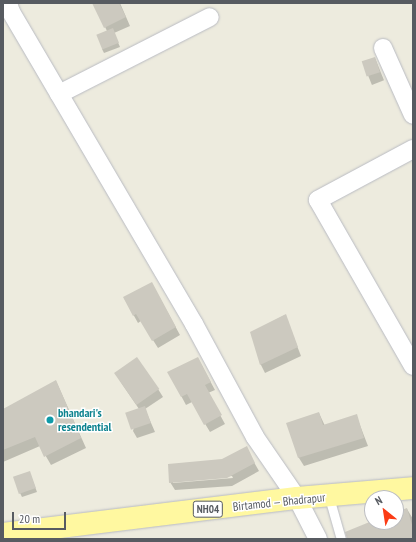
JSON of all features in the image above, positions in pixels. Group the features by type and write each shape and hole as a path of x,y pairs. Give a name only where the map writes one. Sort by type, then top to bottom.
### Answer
{"main road":[{"name":"Birtamod — Bhadrapur","path":"3,534 38,534 297,498 329,497 413,488"}],"street":[{"path":"8,3 11,12 194,324 255,437 297,498 318,539"},
{"path":"59,94 210,17"},
{"path":"384,48 413,115"},
{"path":"413,149 318,200 413,366"}],"lane":[{"path":"329,497 341,539"}],"building":[{"path":"92,3 119,3 126,17 104,28"},
{"path":"113,28 119,43 102,50 96,35"},
{"path":"375,57 380,72 367,77 362,61"},
{"path":"152,282 176,327 152,341 136,314 133,316 123,297"},
{"path":"286,314 298,347 260,365 250,332"},
{"path":"137,357 159,389 136,405 114,373"},
{"path":"198,357 211,382 205,385 222,415 204,425 187,394 181,397 167,372"},
{"name":"bhandari's resendential","path":"56,380 81,438 44,457 35,437 3,450 3,409"},
{"path":"145,406 151,423 131,430 125,413"},
{"path":"319,412 323,425 357,414 364,438 298,458 286,423"},
{"path":"247,446 255,463 227,478 169,483 168,464 222,459"},
{"path":"30,471 36,488 19,494 13,477"},
{"path":"407,508 413,528 413,539 347,539 345,532 364,524 364,530 404,530 404,509"}],"place":[{"name":"bhandari's resendential","path":"50,420"}]}
